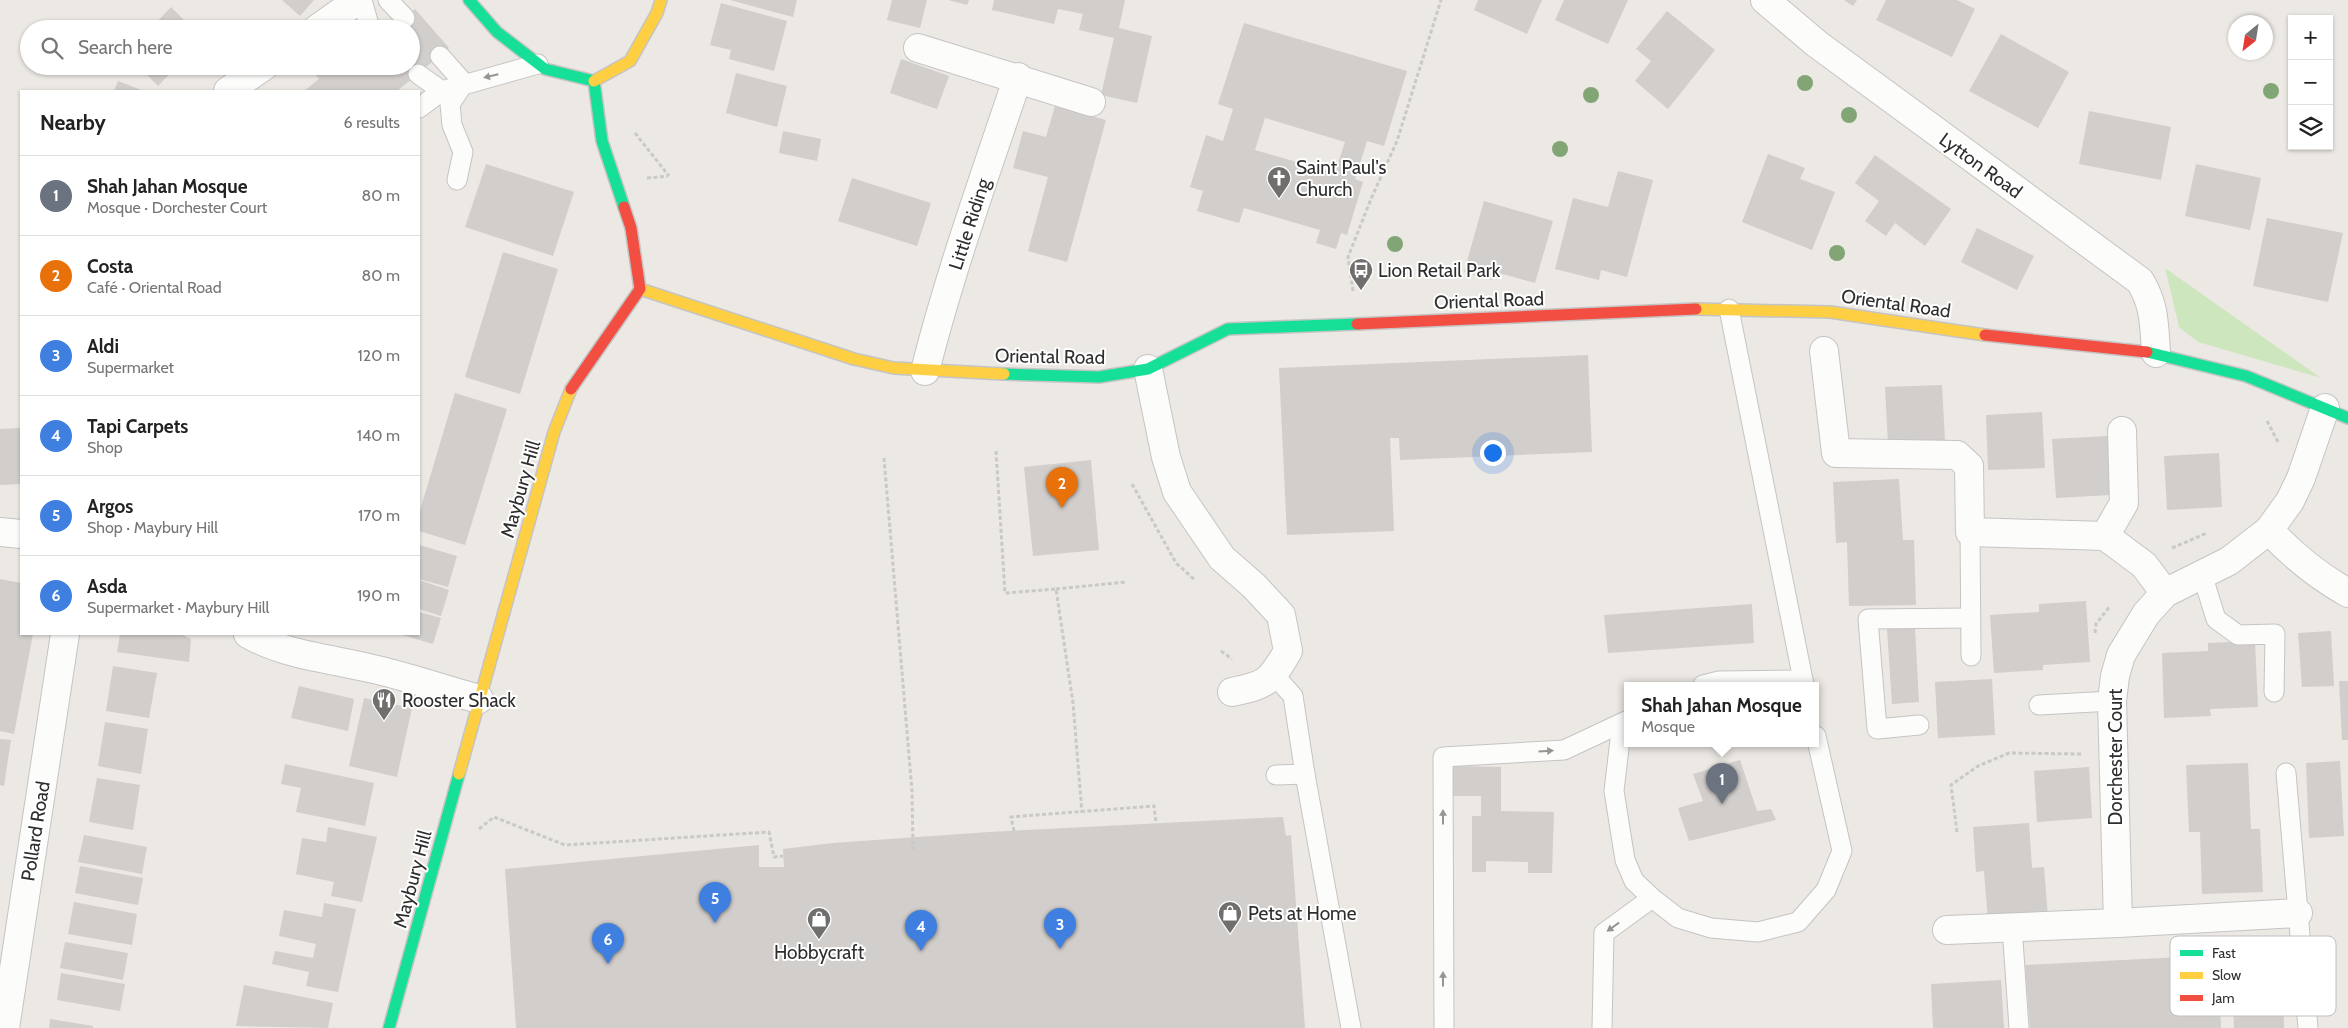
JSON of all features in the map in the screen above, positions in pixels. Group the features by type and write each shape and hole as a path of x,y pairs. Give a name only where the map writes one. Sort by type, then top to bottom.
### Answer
{"street":[{"path":"330,20 358,0"},
{"path":"468,0 497,32 545,69 594,81 630,61 657,13 661,0"},
{"name":"Lytton Road","path":"1765,0 1817,44 2140,281 2149,296 2154,311 2156,353"},
{"path":"918,48 1018,77 1091,102"},
{"path":"229,90 251,75"},
{"name":"Little Riding","path":"925,371 936,327 960,249 1018,77"},
{"path":"594,81 602,141 631,228 640,289"},
{"name":"Oriental Road","path":"640,289 854,359 894,368 925,371 1099,377 1148,369 1228,329 1729,309 1830,312 2013,339 2156,353 2246,376 2336,413"},
{"name":"Maybury Hill","path":"389,1028 479,699 562,409 581,373 640,289"},
{"path":"1824,352 1836,453 1957,455 1969,466 1970,532 2105,536 2144,565 2165,593"},
{"path":"1148,369 1166,457 1177,492 1222,558 1254,586 1281,615 1288,651 1274,675 1258,686 1232,692"},
{"name":"Dorchester Court","path":"2118,923 2112,700 2114,676 2121,655 2146,614 2165,593 2229,561 2269,530 2290,501 2336,413"},
{"path":"2105,536 2124,503 2122,431"},
{"path":"2269,530 2288,551 2323,579 2348,593"},
{"path":"0,532 20,534"},
{"name":"Pollard Road","path":"5,1028 65,635"},
{"path":"250,635 296,654 369,668 479,699"},
{"path":"1947,930 2298,914"}],"lane":[{"path":"362,0 368,20"},
{"path":"388,0 405,18"},
{"path":"440,56 464,83"},
{"path":"420,107 442,91 464,83 538,64"},
{"path":"419,75 442,91"},
{"path":"457,180 463,152 452,125 450,104 464,83"},
{"path":"1729,309 1804,682"},
{"path":"1970,532 1971,656"},
{"path":"2202,574 2216,618 2238,635 2274,634 2274,692"},
{"path":"1919,725 1877,729 1868,619 1970,618"},
{"path":"1274,675 1293,696 1305,774 1351,1028"},
{"path":"1715,682 1762,682"},
{"path":"2039,705 2112,700"},
{"path":"1444,1028 1443,757 1564,750 1624,722"},
{"path":"1624,734 1620,740 1614,791 1617,821 1625,860 1634,881 1678,918 1711,928 1758,932 1798,922 1826,890 1842,851 1818,747"},
{"path":"2286,773 2300,936"},
{"path":"1276,775 1305,774"},
{"path":"1602,1028 1604,933 1652,898"},
{"path":"2012,926 2018,1028"}],"path":[{"path":"1353,294 1348,257 1370,199 1397,141 1441,0"},
{"path":"996,451 1005,593 1126,582"},
{"path":"884,458 912,791 913,850"},
{"path":"1056,589 1073,703 1082,813"},
{"path":"1014,831 1011,817 1154,806 1156,823"},
{"path":"445,826 472,833 494,817 565,845 769,832 774,857 783,856"}],"green space":[{"path":"2165,268 2321,378 2198,342 2179,327"}],"building":[{"path":"282,0 314,0 300,16"},
{"path":"730,0 797,0 793,17"},
{"path":"892,0 927,0 920,28 887,20"},
{"path":"948,0 969,0 967,5"},
{"path":"994,0 1125,0 1119,28 1152,36 1137,103 1101,95 1114,38 1079,30 1083,14 1058,9 1054,24 992,10"},
{"path":"1478,0 1542,0 1527,34 1474,10"},
{"path":"1564,0 1628,0 1608,44 1555,20"},
{"path":"1844,0 1857,0 1853,6"},
{"path":"1886,0 1957,0 1975,9 1952,57 1876,20"},
{"path":"721,3 787,21 774,71 729,59 731,50 710,45"},
{"path":"171,7 184,20 159,20"},
{"path":"415,9 449,48 420,72 420,20 403,20"},
{"path":"1667,11 1715,50 1668,109 1635,81 1651,61 1636,49"},
{"path":"1244,23 1407,71 1384,146 1367,141 1355,179 1363,182 1347,235 1341,233 1336,249 1316,243 1320,230 1244,208 1239,223 1197,211 1203,191 1190,187 1206,135 1223,141 1233,109 1218,104","holes":["1265,118 1345,142 1335,173 1255,150"]},
{"path":"2001,34 2069,72 2038,128 1969,91"},
{"path":"901,59 949,76 937,109 890,93"},
{"path":"736,73 787,86 777,127 726,113"},
{"path":"147,75 168,75 158,86"},
{"path":"316,75 416,75 398,90 305,90 319,79"},
{"path":"118,81 141,90 114,90"},
{"path":"1055,106 1106,120 1067,262 1028,251 1048,177 1013,168 1023,131 1046,137"},
{"path":"2089,111 2171,127 2161,180 2079,164"},
{"path":"783,131 821,139 817,161 779,153"},
{"path":"1768,154 1805,168 1800,179 1835,192 1812,250 1742,222"},
{"path":"1875,155 1951,209 1925,246 1895,223 1886,236 1865,221 1879,201 1855,183"},
{"path":"486,164 574,192 553,256 465,227"},
{"path":"2196,164 2261,178 2250,230 2185,216"},
{"path":"1618,171 1653,180 1627,277 1601,270 1599,280 1555,269 1573,198 1608,207"},
{"path":"852,178 931,203 917,246 838,221"},
{"path":"1484,201 1553,221 1535,283 1495,272 1492,280 1464,272"},
{"path":"2267,218 2343,233 2328,302 2253,286"},
{"path":"1977,228 2034,256 2017,290 1961,262"},
{"path":"503,252 558,269 520,394 465,377"},
{"path":"1588,355 1592,452 1400,460 1399,438 1390,438 1394,531 1287,535 1279,368"},
{"path":"1942,385 1945,441 1888,444 1885,387"},
{"path":"455,393 507,409 465,545 420,531 420,511"},
{"path":"2042,412 2045,468 1988,470 1986,415"},
{"path":"20,428 20,484 0,485 0,429"},
{"path":"2108,436 2111,495 2056,498 2052,439"},
{"path":"2219,453 2222,507 2167,510 2164,456"},
{"path":"1091,460 1099,550 1033,556 1024,467"},
{"path":"1899,479 1903,540 1914,540 1916,605 1849,606 1847,542 1836,543 1833,482"},
{"path":"420,545 457,556 448,587 420,579"},
{"path":"0,579 20,583 20,635 33,635 14,734 0,731"},
{"path":"420,580 449,590 441,616 420,609"},
{"path":"2086,601 2090,662 2043,665 2043,670 1994,673 1990,615 2039,612 2039,604"},
{"path":"1752,604 1754,643 1608,653 1604,615"},
{"path":"420,612 441,618 433,644 402,635 420,635"},
{"path":"1915,628 1919,702 1892,704 1887,629"},
{"path":"2331,631 2334,686 2302,687 2298,633"},
{"path":"120,635 183,635 191,639 189,662 117,652"},
{"path":"2255,641 2258,707 2210,709 2211,716 2164,718 2162,653 2208,651 2208,643"},
{"path":"113,666 157,673 149,718 106,711"},
{"path":"1992,679 1995,735 1938,738 1935,682"},
{"path":"2339,681 2348,681 2348,740 2342,740"},
{"path":"299,686 354,699 348,731 291,718"},
{"path":"364,698 412,708 397,777 349,766"},
{"path":"105,722 148,729 141,774 98,766"},
{"path":"0,739 11,740 4,786 0,785"},
{"path":"1740,760 1757,811 1771,809 1776,820 1689,841 1678,808 1703,801 1693,774"},
{"path":"2340,761 2344,836 2309,838 2306,763"},
{"path":"2248,763 2251,829 2260,829 2263,892 2202,894 2200,832 2189,832 2186,765"},
{"path":"285,764 374,783 365,826 296,812 301,788 281,784"},
{"path":"1452,766 1501,767 1501,811 1554,812 1552,873 1528,873 1528,862 1486,861 1486,872 1472,872 1472,816 1481,816 1481,796 1451,796"},
{"path":"2089,767 2092,818 2037,822 2034,771"},
{"path":"97,778 140,785 133,830 89,822"},
{"path":"1283,817 1286,836 1291,835 1305,1028 516,1028 505,869 759,845 759,867 784,867 783,849 833,843 989,832"},
{"path":"2029,823 2032,868 2044,867 2048,917 1988,921 1984,871 1976,872 1973,827"},
{"path":"328,827 377,837 362,902 331,896 334,882 296,874 302,838 326,842"},
{"path":"84,835 147,847 142,874 78,862"},
{"path":"80,866 143,878 138,905 75,893"},
{"path":"74,902 137,914 132,945 68,934"},
{"path":"324,903 356,909 338,992 306,986 309,972 272,964 275,951 313,958 316,944 279,936 284,910 322,917"},
{"path":"65,942 128,953 123,980 60,968"},
{"path":"2170,958 2170,1016 2221,1016 2221,1028 2030,1028 2025,965"},
{"path":"61,973 125,984 120,1011 57,1000"},
{"path":"2001,980 2004,1028 1933,1028 1931,984"},
{"path":"244,985 333,1003 328,1028 236,1026"},
{"path":"2234,1016 2284,1016 2284,1028 2234,1028"},
{"path":"50,1019 93,1026 93,1028 49,1028"}],"traffic: fast":[{"path":"469,0 497,32 545,69 594,81"},
{"path":"594,81 602,141 624,207"},
{"path":"1004,374 1099,377 1148,369 1228,329 1357,324"},
{"path":"2147,352 2246,376 2348,418"},
{"path":"389,1028 459,774"}],"traffic: slow":[{"path":"594,81 630,61 657,13 661,0"},
{"path":"640,289 854,359 894,368 1004,374"},
{"path":"1696,309 1830,312 1985,335"},
{"path":"459,774 554,432 571,389"}],"traffic: jam":[{"path":"571,389 640,289 631,228 624,207"},
{"path":"1357,324 1696,309"},
{"path":"1985,335 2147,352"}],"place":[{"name":"Saint Paul's Church","path":"1279,199"},
{"name":"Lion Retail Park","path":"1361,291"},
{"name":"Costa","path":"1062,508"},
{"name":"Rooster Shack","path":"384,721"},
{"name":"Shah Jahan Mosque","path":"1722,804"},
{"name":"Argos","path":"715,923"},
{"name":"Pets at Home","path":"1230,934"},
{"name":"Hobbycraft","path":"819,940"},
{"name":"Aldi","path":"1060,949"},
{"name":"Tapi Carpets","path":"921,951"},
{"name":"Asda","path":"608,964"}]}
